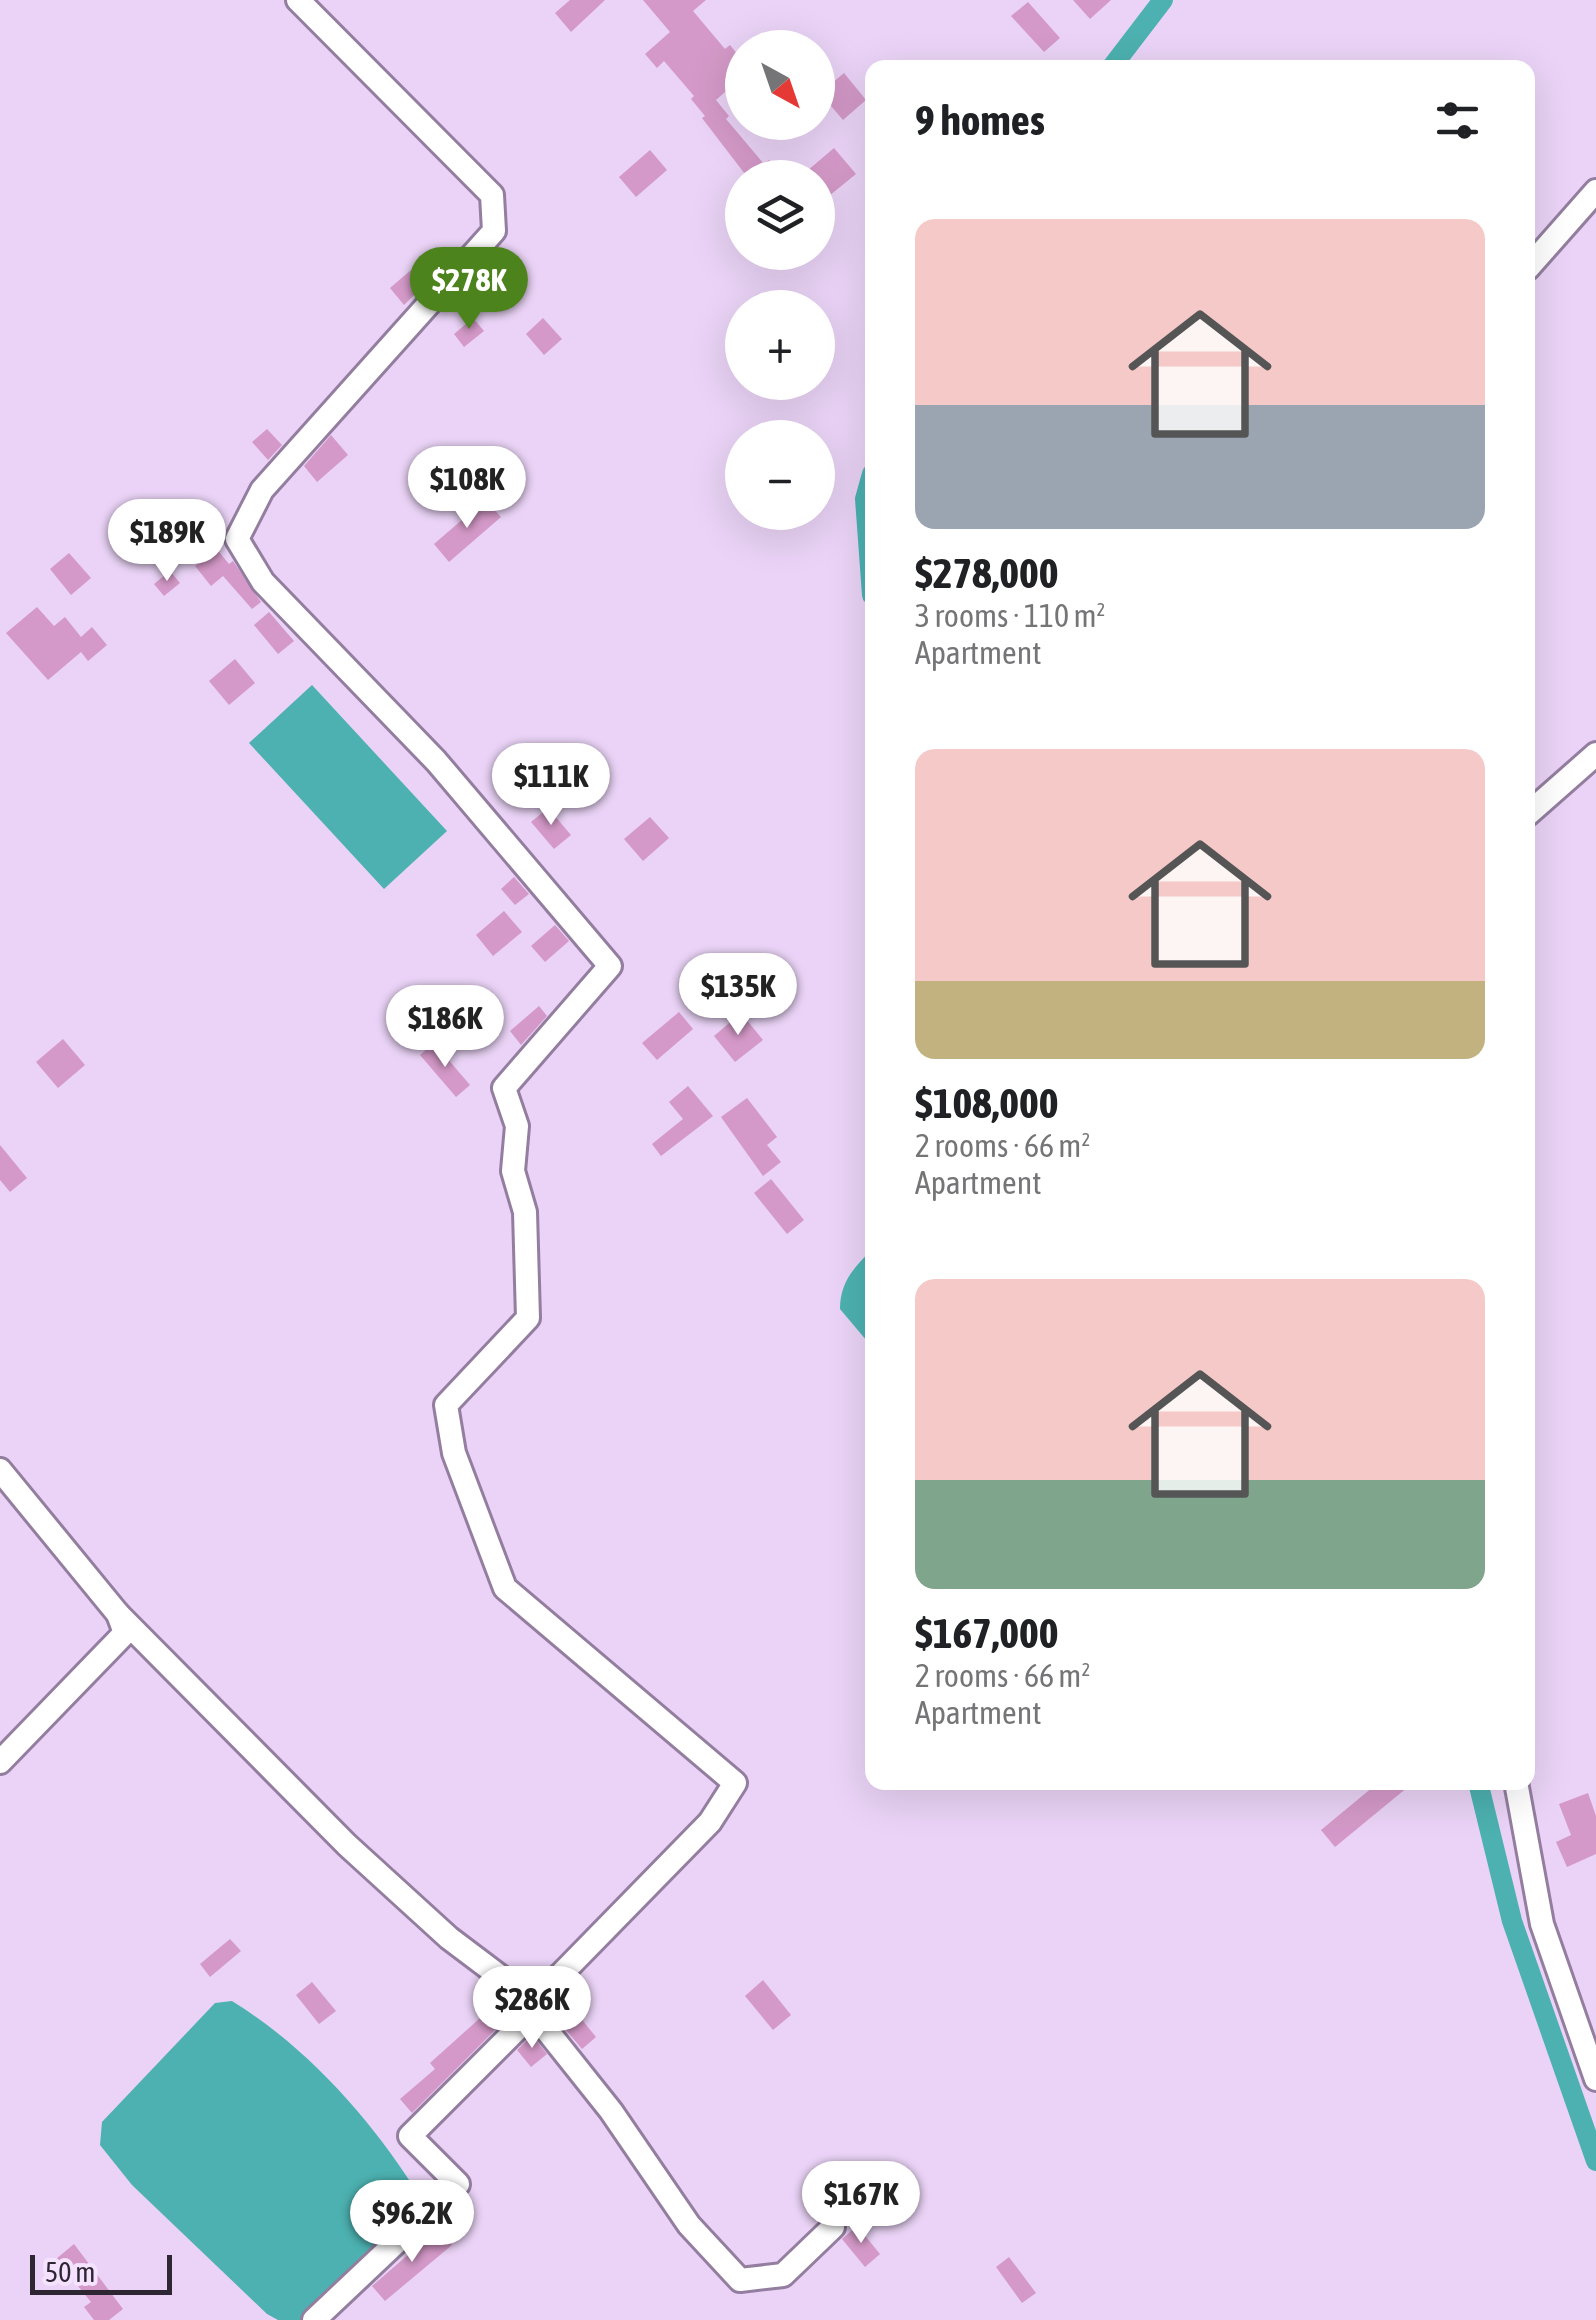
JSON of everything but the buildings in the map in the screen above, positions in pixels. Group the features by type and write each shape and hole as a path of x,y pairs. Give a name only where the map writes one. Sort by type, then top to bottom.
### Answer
{"street":[{"path":"298,0 492,195 494,232 262,490 236,538 263,582 436,760 610,966 504,1088 517,1126 513,1171 525,1212 528,1318 446,1404 454,1453 505,1588 735,1784 710,1822 410,2136 458,2184 314,2320"},
{"path":"1535,260 1596,191"},
{"path":"1535,808 1596,754"},
{"path":"0,1470 30,1512 118,1614 347,1845 449,1938 533,2007 689,2225 740,2280 783,2274 834,2228"},
{"path":"0,1762 125,1634 118,1614"},
{"path":"1517,1790 1542,1924 1596,2079"}],"shaded area":[{"path":"312,685 447,831 384,889 249,743"},
{"path":"865,1257 865,1339 840,1309 845,1283"},
{"path":"232,2001 288,2042 338,2090 383,2143 422,2200 305,2320 278,2320 267,2314 132,2185 100,2145 102,2122 215,2003"}],"waterway":[{"path":"1117,60 1163,0"},
{"path":"1480,1790 1512,1921 1596,2161"}]}
